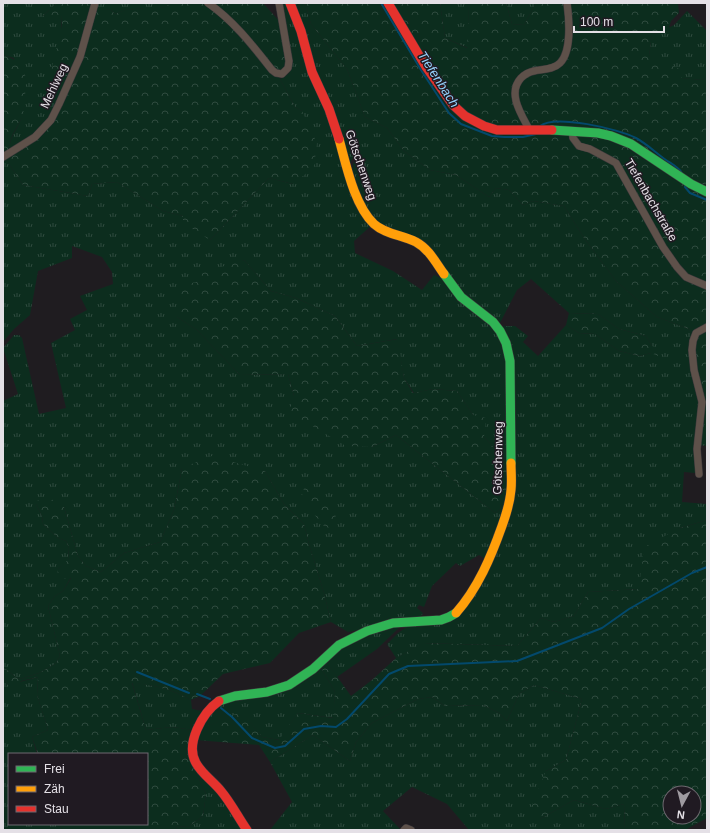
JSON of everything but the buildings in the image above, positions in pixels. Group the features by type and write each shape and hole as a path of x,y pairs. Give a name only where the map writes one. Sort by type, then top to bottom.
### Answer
{"street":[{"name":"Mehlweg","path":"3,157 35,137 51,120 60,104 80,57 95,3"},
{"path":"208,3 222,13 237,28 272,70 276,73 282,74 288,68 289,61 279,3"},
{"name":"Götschenweg","path":"247,830 223,793 196,763 192,755 194,736 211,708 219,700 264,693 282,688 292,683 339,646 359,634 387,624 447,619 455,614 474,589 490,558 510,501 511,491 510,361 508,348 501,333 493,323 457,293 434,260 422,246 381,229 372,222 368,216 359,200 352,182 331,112 313,76 301,31 290,3"},
{"name":"Tiefenbachstraße","path":"388,3 426,67 458,110 474,121 497,130 544,129 598,133 622,140 640,150 691,184 707,192"},
{"path":"530,129 515,100 517,83 532,71 556,66 565,56 570,19 567,3"},
{"name":"Tiefenbachstraße","path":"572,131 573,138 579,146 590,149 616,163 663,247 677,267 686,277 707,286"},
{"path":"3,150 11,152"},
{"path":"698,474 697,449 702,402 694,370 692,350 693,341 696,334 707,327"},
{"path":"404,830 406,828 411,830"}],"green space":[{"path":"3,3 57,3 43,16 62,15 57,106 39,132 10,149 11,140 22,116 23,98 14,58 3,55"},
{"path":"57,3 94,3 100,8 111,10 115,14 125,10 165,7 171,3 263,3 280,22 286,66 282,70 278,71 280,79 295,107 302,111 317,143 314,167 293,184 269,178 210,240 183,223 183,216 163,211 117,182 92,184 88,196 23,185 5,158 40,137 50,126 58,113 50,76 62,25 62,16 43,16"},
{"path":"97,3 171,3 165,7 126,10 115,14 111,10 101,9 96,6"},
{"path":"280,3 288,3 372,225 354,241 355,253 393,271 422,290 434,275 443,279 493,325 505,346 507,462 484,437 473,415 457,391 433,389 414,393 404,378 397,339 357,346 335,316 296,298 271,291 244,260 201,281 177,317 197,330 240,375 288,374 294,396 372,447 396,435 495,513 507,504 487,560 479,555 460,566 456,563 432,586 424,607 419,605 417,608 423,613 419,619 348,632 331,622 304,524 284,504 265,471 182,468 174,510 160,542 124,553 101,572 86,566 78,556 64,507 36,504 42,516 43,524 58,538 66,541 69,548 68,561 58,569 71,577 63,591 55,596 48,606 60,656 55,664 39,673 21,679 17,678 3,667 3,401 18,394 3,348 14,335 19,335 22,338 39,414 66,408 51,343 75,330 70,319 87,310 80,296 113,284 112,272 102,257 72,246 72,258 38,271 30,315 14,329 3,342 3,160 5,158 23,185 88,196 92,184 117,182 163,211 183,216 210,240 269,178 293,184 302,111 295,107 280,79 289,73 292,63"},
{"path":"292,3 305,3 311,24 347,69 365,117 387,128 404,151 430,170 456,175 489,197 496,188 509,190 523,205 533,201 564,206 584,238 616,281 657,317 689,329 693,338 699,394 696,470 695,473 684,472 682,502 707,504 707,520 680,528 639,589 588,592 574,616 554,622 541,618 517,646 424,643 396,658 387,644 398,633 410,625 453,619 500,541 513,432 502,330 503,326 515,326 528,336 523,342 538,356 566,325 579,333 595,334 619,351 640,356 651,353 652,346 646,336 619,329 598,314 569,313 531,279 517,290 500,323 468,301 438,262 374,221 352,178 353,164 355,160 353,158 351,161 349,170 329,105"},
{"path":"305,3 440,3 445,38 467,48 469,3 506,3 512,24 524,25 536,3 678,3 679,13 671,21 668,31 652,34 649,56 680,69 682,78 702,80 707,77 707,393 702,392 696,371 694,342 689,329 657,317 616,281 584,238 564,206 533,201 523,205 509,190 496,188 489,197 456,175 430,170 404,151 387,128 365,117 347,69 311,24"},
{"path":"440,3 469,3 468,48 445,38"},
{"path":"506,3 536,3 524,25 512,24"},
{"path":"687,11 707,31 707,77 702,80 681,78 649,56 652,34 668,31 668,28 674,25"},
{"path":"3,55 17,61 21,65 24,70 26,81 23,115 12,136 10,149 3,154"},
{"path":"244,260 271,291 296,298 335,316 357,346 398,339 404,378 413,393 433,389 457,391 473,415 486,418 484,437 507,462 507,504 495,513 396,435 372,447 346,446 289,412 294,396 288,374 240,375 197,330 177,317 182,285 201,281 202,273"},
{"path":"569,313 598,314 619,329 646,336 652,346 662,351 658,356 651,353 640,356 619,351 595,334 579,333 566,325"},
{"path":"702,392 707,393 707,446 699,445"},
{"path":"212,456 265,471 284,504 304,524 331,622 299,633 270,663 223,674 200,696 191,700 162,688 132,683 146,730 172,727 194,730 186,752 206,794 203,816 188,827 177,826 176,830 62,830 60,825 148,825 148,753 38,753 32,737 48,730 37,695 38,677 21,681 17,686 8,685 3,677 3,667 17,678 21,679 39,673 55,664 60,656 48,606 55,596 63,591 71,578 62,579 57,577 58,569 68,560 69,548 66,541 58,538 43,524 42,516 36,504 39,498 46,498 55,501 64,507 78,556 86,566 101,572 124,553 160,542 174,510 182,468"},
{"path":"305,485 336,509 335,526 331,529 324,526 301,499"},
{"path":"707,520 707,818 702,821 702,785 662,785 662,825 694,825 685,830 625,830 624,804 606,809 574,800 540,819 528,814 546,771 566,760 582,699 534,685 519,694 507,721 499,713 483,705 445,706 432,697 418,699 372,723 356,742 350,761 313,735 270,762 259,745 195,740 199,730 242,711 262,737 279,740 298,713 333,718 335,692 320,666 326,661 351,696 372,680 396,658 423,643 517,646 541,618 554,622 574,616 588,592 639,589 644,547 680,528"},
{"path":"403,624 377,649 337,677 326,661 345,646 369,633"},
{"path":"320,666 335,692 334,718 298,713 280,740 262,737 242,712 199,730 215,707 225,702 243,699"},
{"path":"3,677 8,685 38,677 37,695 48,730 32,737 37,753 8,753 8,825 60,825 62,830 3,830"},
{"path":"132,682 162,688 176,693 191,700 192,709 206,712 194,730 172,727 146,730"},
{"path":"534,685 582,699 566,760 546,771 540,819 574,800 606,809 624,804 625,830 469,830 447,804 412,787 383,811 400,830 270,830 292,802 270,762 313,735 350,761 356,742 372,723 418,699 432,697 445,706 483,705 499,713 507,721 519,694"},
{"path":"189,744 245,830 176,830 177,826 188,827 203,816 206,794 186,752"}],"waterway":[{"name":"Tiefenbach","path":"381,3 421,70 449,113 461,124 492,136 523,137 536,134"},
{"name":"Tiefenbach","path":"540,126 548,123 572,122 602,127 628,134 644,143 677,167 682,173"},
{"name":"Tiefenbach","path":"685,185 690,193 707,200"},
{"path":"221,708 252,738 275,748 285,746 304,729 321,726 336,727 347,719 389,674 408,666 517,661 602,628 629,609 692,573 707,567"},
{"path":"137,672 189,693"},
{"path":"197,694 210,699"}],"traffic: fast":[{"path":"552,130 598,133 611,136 631,144 691,184 707,192"},
{"path":"444,274 461,297 493,322 500,331 506,343 510,361 511,463"},
{"path":"219,701 235,696 267,692 289,685 313,669 339,645 367,631 393,623 441,620 456,613"}],"traffic: slow":[{"path":"339,139 352,184 367,216 374,224 383,230 416,242 425,248 444,274"},
{"path":"456,613 477,583 498,538 510,499 511,463"}],"traffic: jam":[{"path":"290,3 301,31 312,72 329,109 339,139"},
{"path":"388,3 426,67 453,105 465,116 484,126 497,130 552,130"},
{"path":"219,701 207,713 197,729 194,738 193,755 198,767 218,787 247,830"}]}
